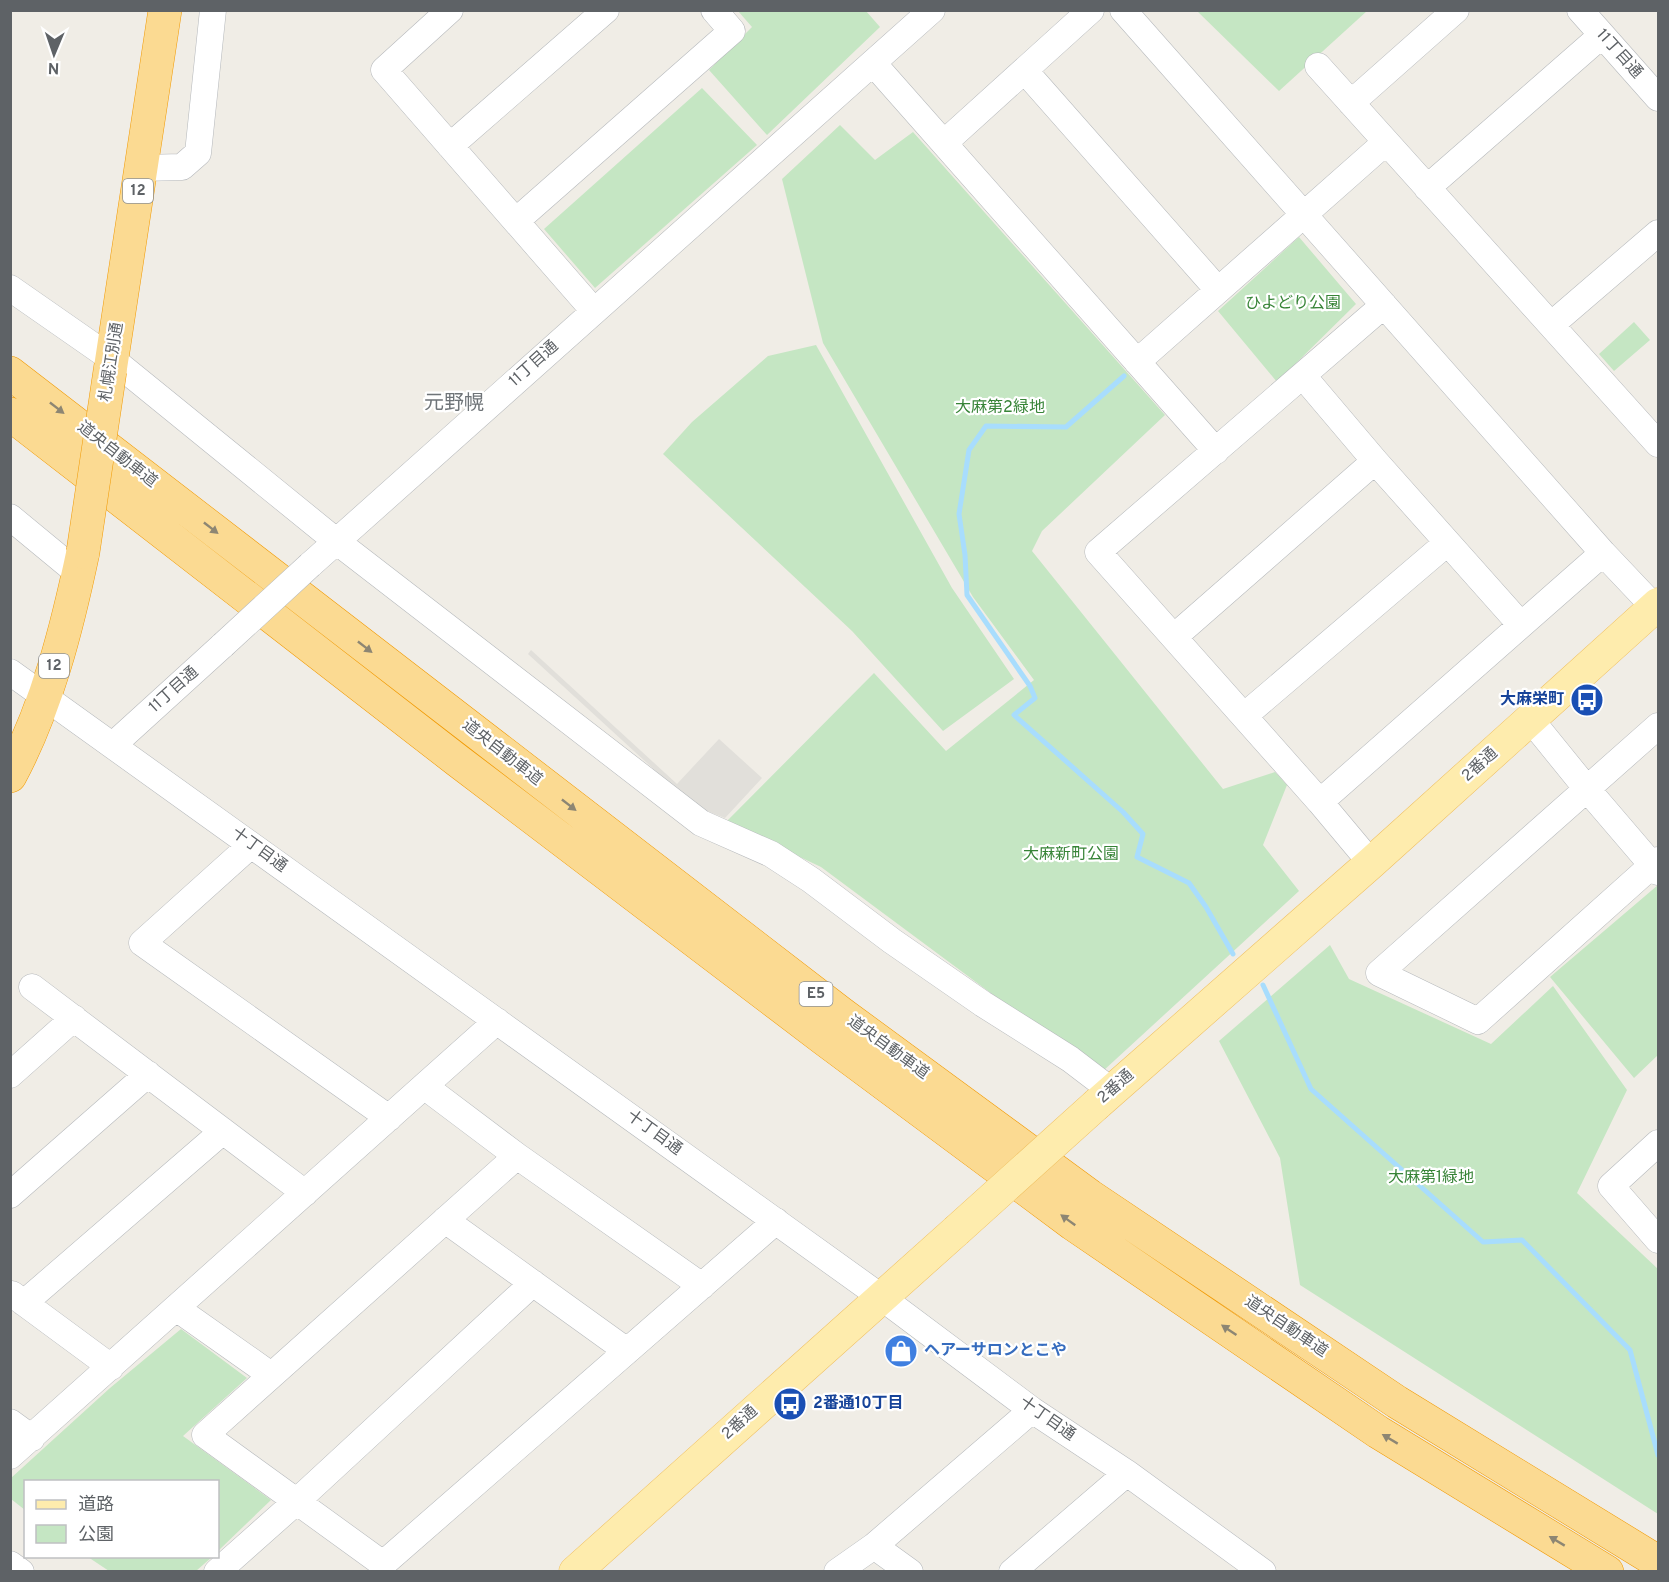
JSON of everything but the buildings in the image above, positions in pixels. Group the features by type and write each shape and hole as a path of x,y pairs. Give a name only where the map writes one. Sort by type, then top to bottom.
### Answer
{"highway":[{"name":"札幌江別通","path":"10,776 21,757 61,646 73,605 165,10"},
{"name":"道央自動車道","path":"10,373 842,1014 1090,1196 1397,1402 1659,1562"},
{"name":"道央自動車道","path":"10,414 458,761 824,1039 1073,1224 1378,1432 1607,1572"}],"main road":[{"name":"2番通","path":"574,1572 1657,606"}],"street":[{"path":"141,168 182,167 198,153 213,10"},
{"path":"450,10 384,70 594,311"},
{"path":"450,146 606,10"},
{"path":"516,221 732,31 714,10"},
{"name":"11丁目通","path":"112,745 336,541 932,10"},
{"path":"944,143 1091,10"},
{"path":"1123,10 1603,553 1657,606"},
{"path":"1351,103 1456,10"},
{"name":"11丁目通","path":"1580,10 1659,98"},
{"path":"1427,188 1602,34"},
{"path":"873,63 1216,450"},
{"path":"1318,66 1659,444"},
{"path":"1025,70 1218,290"},
{"path":"1137,362 1386,142"},
{"path":"1551,325 1659,233"},
{"path":"10,288 701,823 771,854 787,864 965,992 1070,1059 1104,1097"},
{"path":"1371,863 1320,802 1098,552 1384,305"},
{"path":"1303,376 1375,461 1521,625"},
{"path":"1174,637 1375,461"},
{"path":"10,517 81,563"},
{"path":"1244,716 1447,543"},
{"path":"1320,802 1603,553"},
{"name":"十丁目通","path":"10,672 776,1221 1032,1410 1127,1473 1263,1572"},
{"path":"1531,720 1587,789 1657,866 1478,1021 1379,973 1587,789 1659,726"},
{"path":"251,845 142,943 389,1118"},
{"path":"32,987 305,1193"},
{"path":"10,1075 74,1018"},
{"path":"10,1456 497,1021"},
{"path":"10,1195 148,1074"},
{"path":"424,1086 517,1156 702,1286"},
{"path":"111,1366 17,1298 223,1131"},
{"path":"1659,1143 1611,1186 1659,1240"},
{"path":"517,1156 205,1435 383,1564 776,1221"},
{"path":"445,1220 627,1351"},
{"path":"217,1572 533,1283"},
{"path":"176,1308 271,1376"},
{"path":"837,1572 874,1546 1032,1410"},
{"path":"10,1422 32,1438"},
{"path":"1012,1572 1127,1473"},
{"path":"874,1546 910,1572"},
{"path":"10,1564 21,1572"}],"shaded area":[{"path":"531,650 677,784 719,739 762,778 725,818 694,806 528,654"}],"green space":[{"path":"738,11 866,11 880,27 767,135 709,70 752,27"},
{"path":"1197,11 1367,11 1279,91"},
{"path":"702,88 757,145 595,288 544,229"},
{"name":"大麻新町公園","path":"840,125 875,160 913,132 1165,415 1042,531 1032,551 1223,789 1275,772 1287,785 1263,845 1299,891 1103,1071 1034,1025 821,867 726,822 874,673 946,751 1034,680 973,597 823,343 782,179"},
{"name":"ひよどり公園","path":"1299,237 1356,304 1277,382 1218,311"},
{"path":"1634,322 1650,340 1614,371 1599,354"},
{"path":"816,345 952,588 1014,679 943,731 852,631 663,454 692,422 768,356"},
{"path":"1658,885 1658,1055 1634,1078 1550,977"},
{"name":"大麻第1緑地","path":"1330,945 1349,979 1491,1044 1553,986 1627,1090 1577,1193 1658,1269 1658,1514 1300,1285 1280,1158 1219,1041"},
{"path":"181,1329 247,1378 183,1436 271,1500 219,1550 219,1480 24,1480 24,1509 11,1499 11,1478 110,1388"},
{"path":"90,1558 211,1558 196,1571 109,1571"}],"waterway":[{"path":"1124,376 1066,427 986,426 969,450 959,514 965,555 967,595 1030,686 1035,698 1014,715 1123,812 1143,834 1137,857 1189,883 1206,907 1233,954"},
{"path":"1263,985 1311,1089 1483,1242 1522,1240 1630,1350 1658,1455"}],"place":[{"name":"大麻栄町","path":"1587,700"},
{"name":"ヘアーサロンとこや","path":"901,1351"},
{"name":"2番通10丁目","path":"790,1404"}],"district":[{"name":"元野幌","path":"454,404"}],"park label":[{"name":"大麻第2緑地","path":"1000,408"}]}
